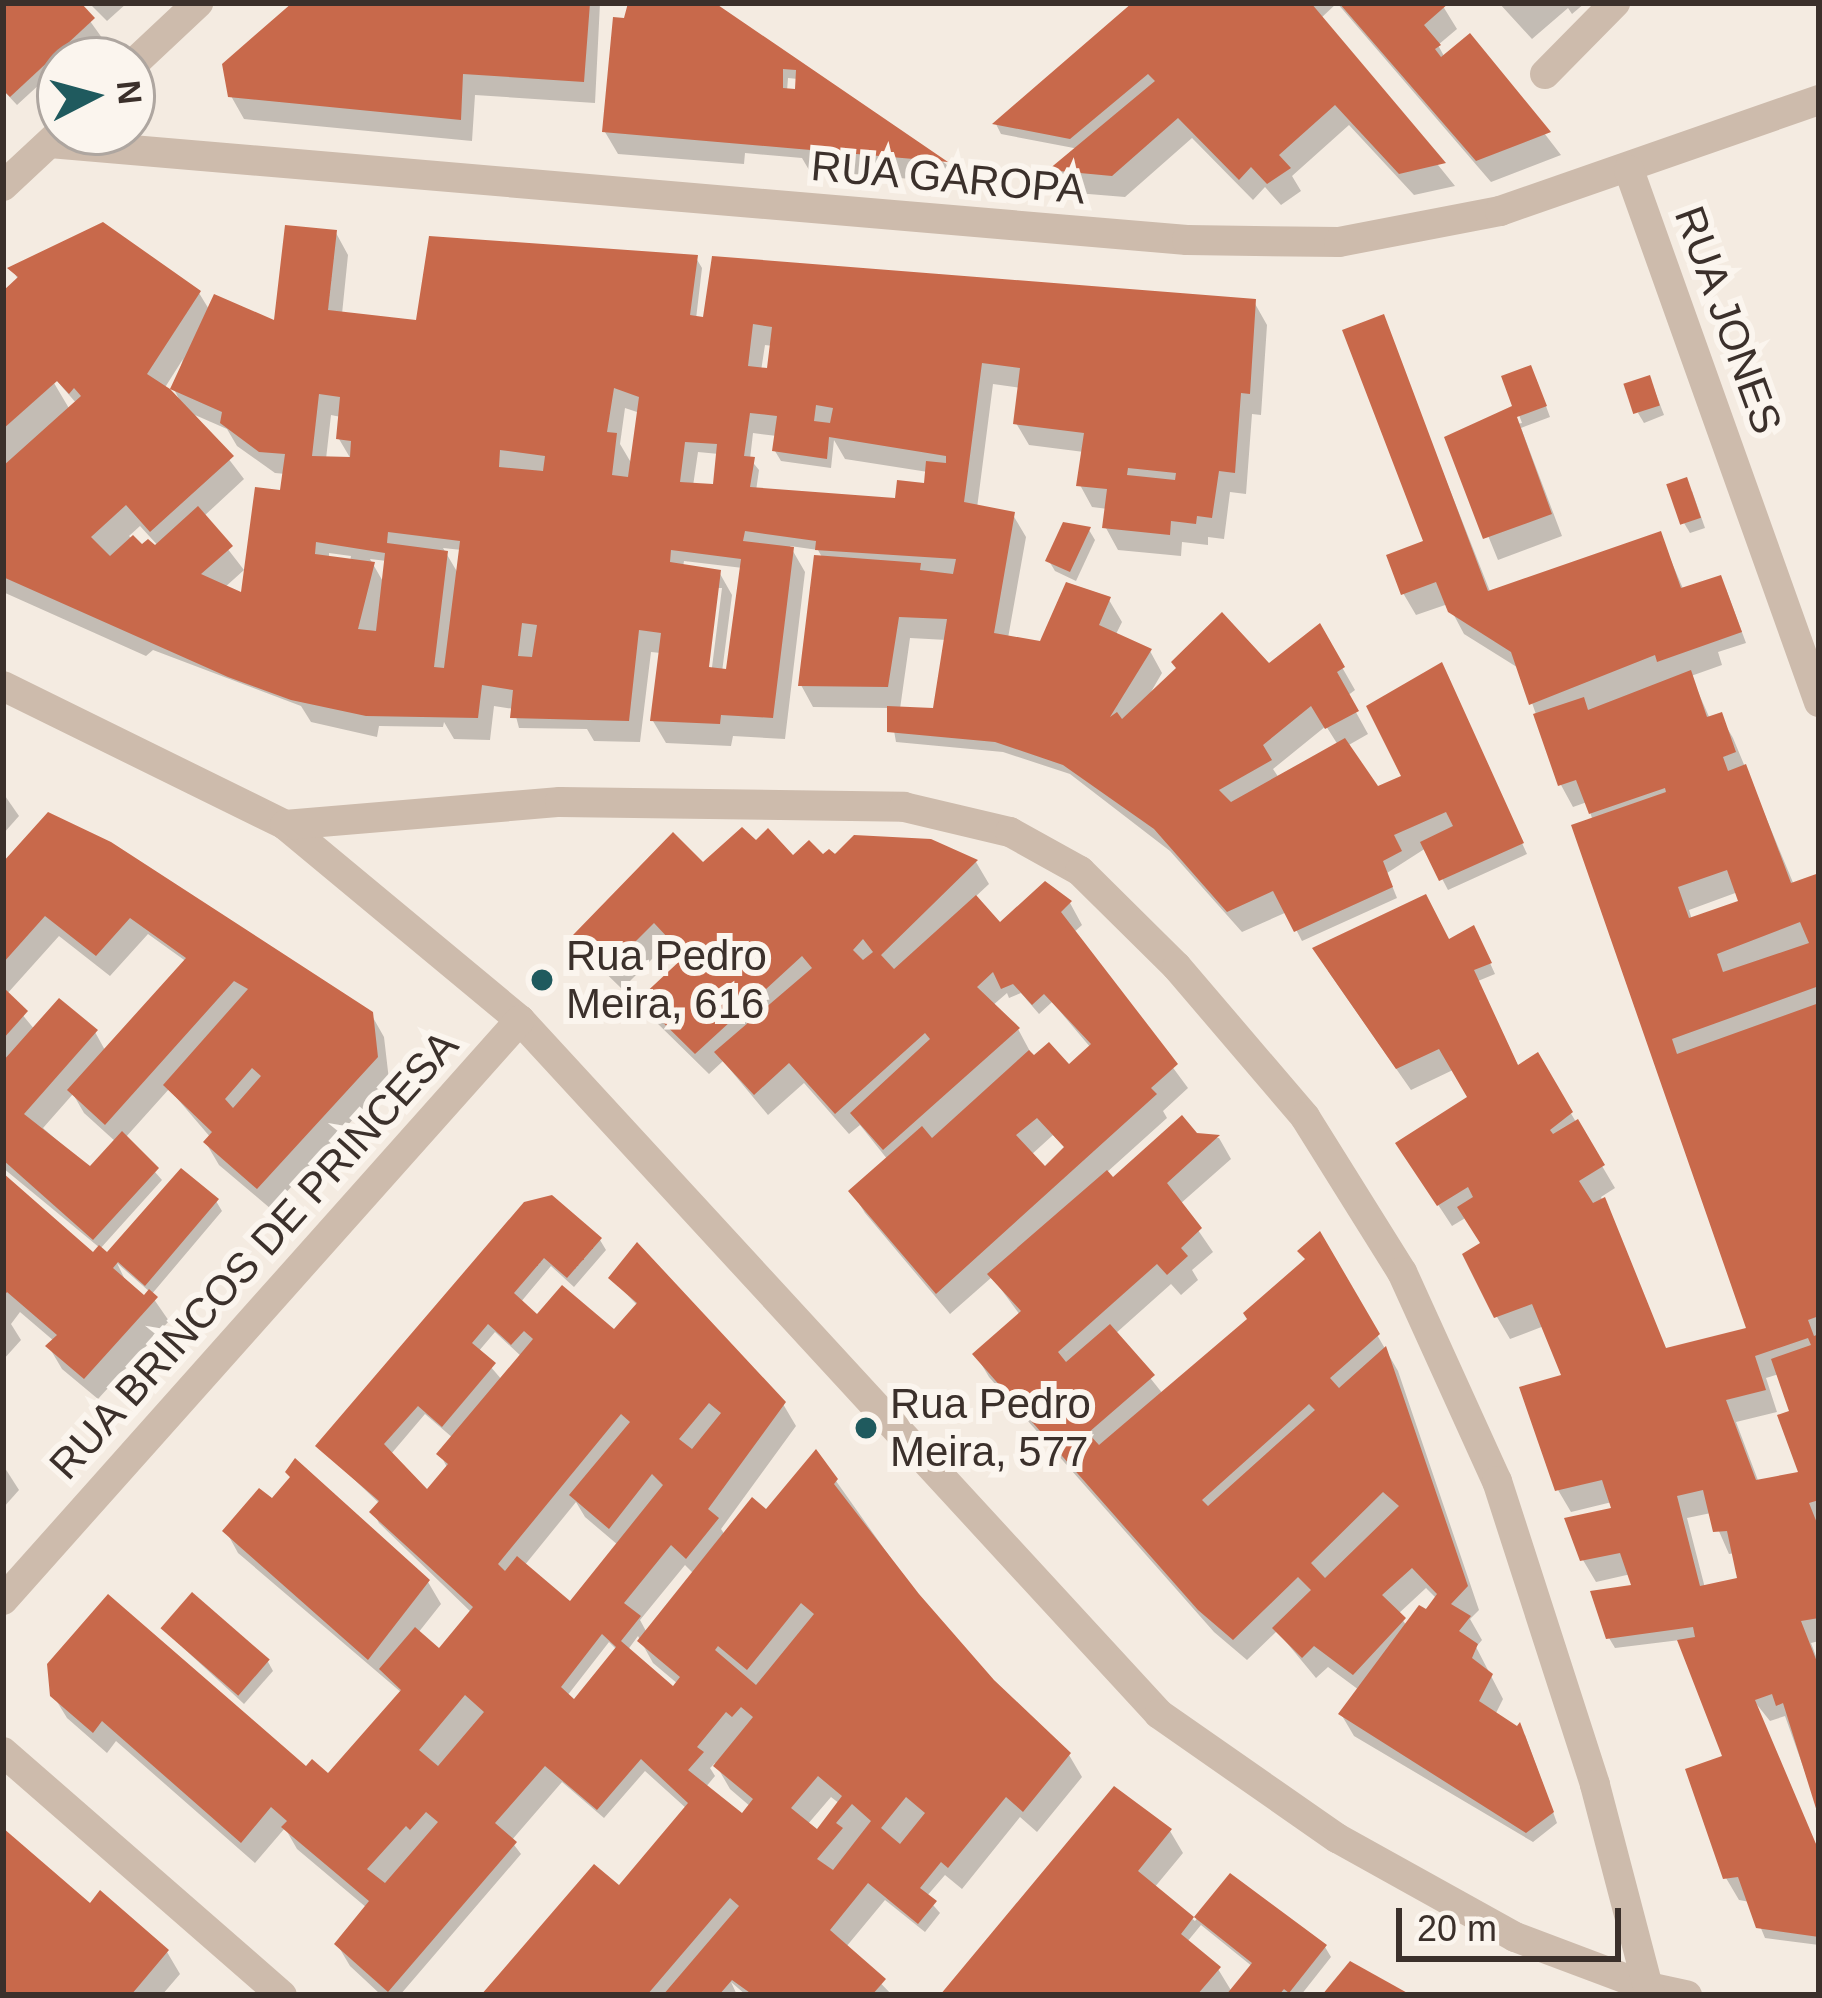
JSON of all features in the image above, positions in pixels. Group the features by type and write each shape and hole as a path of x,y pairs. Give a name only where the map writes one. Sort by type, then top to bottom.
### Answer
{"street":[{"path":"156,42 198,3"},
{"path":"1545,74 1615,3"},
{"name":"RUA GAROPA","path":"156,146 1187,241 1340,242 1500,211 1629,170 1819,100"},
{"path":"3,186 36,155"},
{"name":"RUA JONES","path":"1629,170 1819,702"},
{"path":"3,686 285,825 520,1020 1159,1714 1337,1838 1515,1937 1649,1991 1687,1995"},
{"path":"285,825 560,802 904,807 1010,832 1081,871 1178,967 1306,1117 1402,1272 1497,1480 1595,1785 1649,1991"},
{"name":"RUA BRINCOS DE PRINCESA","path":"3,1600 520,1020"},
{"path":"3,1751 282,1995"}],"building":[{"path":"3,3 81,3 95,18 76,36 36,36 36,73 10,97 3,90"},
{"path":"292,3 590,3 584,82 463,74 461,120 228,97 222,64"},
{"path":"628,3 715,3 948,162 602,132 613,17 624,18","holes":["783,69 796,70 795,89 783,88"]},
{"path":"1132,3 1311,3 1446,163 1399,174 1335,105 1279,155 1291,168 1267,184 1251,167 1239,180 1178,118 1112,176 1048,170 1155,81 1148,74 1070,139 992,124"},
{"path":"1339,3 1449,3 1424,25 1441,45 1435,49 1441,57 1470,33 1551,132 1476,161"},
{"path":"103,222 201,291 147,374 170,389 214,294 274,320 285,225 337,230 328,310 416,320 429,236 698,255 690,315 703,317 712,256 1256,299 1250,394 1241,393 1235,473 1219,471 1212,518 1197,516 1196,524 1171,521 1170,535 1102,528 1107,489 1076,486 1084,433 1013,424 1020,368 982,363 964,502 1015,512 994,633 1040,641 1066,582 1111,597 1099,625 1152,649 1110,717 1117,712 1122,719 1176,668 1171,662 1222,612 1269,663 1320,623 1345,667 1337,672 1359,711 1325,729 1311,706 1263,745 1272,760 1219,790 1231,802 1345,738 1378,786 1401,776 1366,706 1442,662 1524,843 1439,881 1420,842 1453,826 1446,812 1394,835 1402,851 1383,861 1393,887 1294,932 1273,891 1227,912 1154,829 1063,765 995,742 887,732 887,706 933,708 947,619 899,617 888,687 798,686 814,555 921,563 920,570 953,574 956,559 815,550 816,541 745,531 743,541 794,547 773,718 721,715 720,724 650,721 661,633 639,630 629,721 510,718 513,690 482,685 478,718 366,716 291,700 228,677 3,577 3,466 81,396 74,388 69,394 57,381 3,429 3,291 18,277 7,268","holes":["753,324 772,327 767,368 748,366","614,388 639,397 628,477 612,475 617,433 607,432","170,389 222,412 220,423 259,452 285,454 280,490 255,487 241,592 201,574 233,546 198,506 155,545 148,539 142,544 133,535 110,556 91,537 126,505 150,532 234,456","319,394 340,397 336,439 351,441 350,457 312,456","816,405 833,408 830,423 814,421","750,413 777,416 772,451 827,459 829,437 946,456 946,463 926,461 924,483 897,480 895,498 750,487 755,457 744,456","685,442 717,444 713,484 680,482","500,450 545,456 543,471 499,467","1128,468 1176,473 1175,480 1127,475","388,532 460,541 444,668 434,667 448,551 387,543","316,542 385,553 376,631 358,629 375,562 315,554","671,550 741,559 726,669 709,667 721,570 670,562","522,623 537,625 532,657 518,656"]},
{"path":"1384,314 1488,591 1661,531 1681,588 1721,575 1742,632 1657,662 1655,655 1529,705 1511,652 1448,612 1436,582 1401,595 1386,555 1423,541 1342,330"},
{"path":"1531,365 1547,406 1517,417 1552,514 1483,539 1444,437 1512,406 1501,376"},
{"path":"1650,375 1660,405 1633,414 1623,384"},
{"path":"1687,477 1701,518 1680,525 1666,484"},
{"path":"1063,522 1091,527 1070,572 1045,561"},
{"path":"1691,670 1707,717 1722,712 1736,752 1723,757 1728,771 1746,764 1791,883 1819,873 1819,986 1672,1039 1677,1054 1819,1003 1819,1316 1808,1320 1814,1336 1819,1334 1819,1500 1809,1503 1819,1528 1819,1618 1801,1621 1819,1667 1819,1818 1783,1703 1776,1706 1772,1694 1755,1700 1819,1851 1819,1937 1756,1928 1738,1877 1723,1879 1685,1769 1722,1756 1677,1640 1695,1637 1693,1627 1606,1639 1590,1591 1631,1585 1620,1553 1580,1561 1564,1518 1611,1508 1602,1480 1555,1491 1519,1387 1561,1375 1532,1304 1494,1318 1462,1254 1480,1243 1457,1207 1473,1197 1468,1187 1437,1206 1395,1143 1467,1097 1439,1049 1396,1069 1312,948 1426,894 1449,939 1474,925 1492,963 1474,970 1518,1065 1538,1052 1573,1112 1550,1130 1553,1134 1578,1119 1605,1165 1579,1181 1593,1203 1605,1197 1666,1348 1746,1328 1571,825 1666,792 1665,788 1589,814 1576,780 1558,786 1533,714 1584,697 1588,710","holes":["1727,870 1738,901 1689,918 1678,887","1800,922 1809,943 1723,972 1717,954","1808,1338 1811,1345 1771,1359 1789,1411 1777,1415 1798,1472 1756,1480 1726,1400 1766,1390 1755,1356","1703,1490 1713,1532 1727,1531 1737,1578 1700,1586 1677,1496"]},
{"path":"48,812 111,842 373,1012 378,1057 257,1189 203,1142 212,1132 163,1085 248,989 234,981 105,1125 67,1090 186,958 130,918 96,956 45,916 3,963 3,862","holes":["252,1068 261,1076 233,1108 225,1099"]},
{"path":"742,827 756,840 768,828 793,855 809,840 823,854 829,849 835,854 854,835 931,839 978,860 881,955 894,969 976,895 1000,922 1045,881 1072,901 1061,912 1178,1064 1151,1088 1157,1094 936,1294 848,1191 922,1126 932,1138 1029,1050 1034,1055 1049,1042 1069,1064 1091,1044 1044,994 1032,1005 1013,984 1001,989 993,972 977,987 1020,1028 883,1150 850,1113 930,1039 925,1033 835,1114 789,1063 754,1095 714,1052 812,968 802,956 695,1054 639,999 685,956 654,923 608,969 573,935 673,832 703,862","holes":["863,939 873,952 863,960 853,950","1037,1118 1064,1147 1045,1166 1016,1135"]},
{"path":"3,987 28,1011 3,1039"},
{"path":"59,998 98,1030 24,1114 90,1166 122,1131 159,1168 93,1240 3,1160 3,1061"},
{"path":"1182,1115 1197,1133 1220,1135 1167,1183 1202,1228 1181,1248 1188,1256 1167,1275 1157,1264 1058,1352 1066,1362 1110,1324 1155,1375 1088,1433 1099,1445 1247,1319 1243,1313 1305,1259 1297,1251 1320,1231 1380,1334 1330,1378 1339,1388 1386,1346 1468,1586 1451,1604 1471,1616 1459,1631 1478,1644 1472,1658 1493,1674 1479,1701 1517,1726 1520,1722 1554,1812 1526,1833 1338,1714 1419,1605 1426,1609 1437,1594 1412,1568 1382,1595 1406,1618 1353,1675 1314,1646 1302,1658 1272,1628 1311,1590 1298,1577 1233,1640 1198,1610 972,1354 1021,1311 987,1274 1107,1170 1113,1177","holes":["1309,1404 1315,1410 1208,1506 1202,1500","1383,1492 1399,1506 1325,1578 1311,1563"]},
{"path":"181,1168 219,1199 145,1286 118,1262 113,1268 144,1295 149,1289 158,1297 84,1379 45,1346 57,1335 7,1292 3,1297 3,1173 93,1252 99,1245 107,1252"},
{"path":"552,1195 602,1238 567,1278 544,1258 514,1293 537,1314 562,1285 614,1329 637,1303 608,1278 637,1242 786,1402 708,1509 719,1518 686,1559 671,1545 624,1603 641,1616 621,1641 673,1686 680,1677 637,1641 752,1497 766,1509 816,1449 838,1479 834,1484 919,1594 994,1680 1071,1753 1023,1812 1006,1797 948,1868 941,1862 920,1888 937,1901 918,1924 868,1883 830,1930 886,1979 872,1995 753,1995 732,1980 719,1995 663,1995 739,1906 730,1898 647,1995 481,1995 594,1864 619,1885 688,1803 641,1759 597,1810 545,1766 495,1823 517,1842 388,1992 334,1944 369,1901 281,1827 287,1821 271,1807 241,1843 102,1721 93,1733 50,1696 47,1664 108,1594 306,1766 312,1759 328,1773 401,1690 379,1669 415,1627 439,1648 473,1607 369,1512 379,1501 315,1446 524,1202","holes":["488,1324 511,1345 524,1331 533,1339 436,1454 448,1464 427,1489 384,1444 418,1406 442,1427 496,1363 472,1343","709,1403 721,1413 692,1449 679,1439","621,1414 630,1422 569,1495 609,1529 652,1474 663,1485 570,1601 517,1556 505,1571 498,1564","801,1603 814,1614 756,1685 715,1650 718,1646 747,1670","602,1634 616,1647 574,1699 561,1687","465,1695 484,1712 438,1766 419,1750","741,1707 753,1717 713,1766 753,1799 742,1813 688,1770 704,1752 697,1747 726,1712 732,1717","818,1776 842,1796 817,1829 791,1808","906,1797 925,1813 900,1844 881,1828","852,1804 871,1821 833,1870 817,1859 843,1828 836,1823","426,1812 438,1822 385,1883 367,1869 406,1826 410,1830"]},
{"path":"295,1458 430,1580 368,1660 222,1531 259,1488 272,1498 290,1477 285,1472"},
{"path":"192,1592 270,1660 238,1696 161,1628"},
{"path":"1114,1786 1172,1829 1138,1871 1194,1917 1181,1934 1221,1967 1197,1995 940,1995"},
{"path":"3,1828 90,1903 100,1890 169,1950 131,1995 3,1995"},
{"path":"1230,1873 1327,1945 1289,1993 1284,1989 1279,1995 1226,1995 1252,1963 1194,1917"},
{"path":"1350,1961 1411,1995 1322,1995"}],"place":[{"name":"Rua Pedro Meira, 616","path":"542,980"},
{"name":"Rua Pedro Meira, 577","path":"866,1428"}]}
